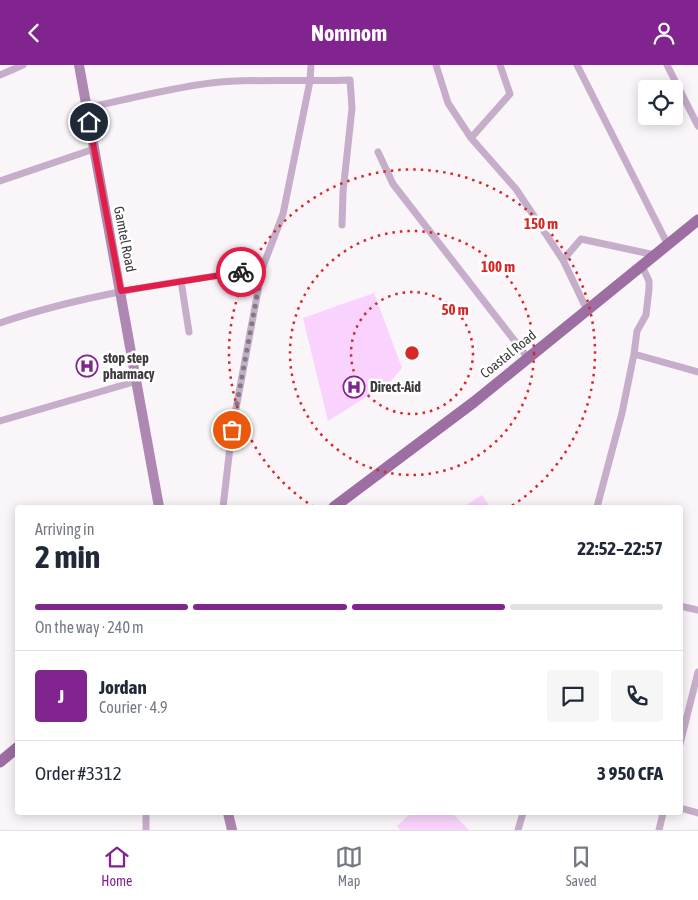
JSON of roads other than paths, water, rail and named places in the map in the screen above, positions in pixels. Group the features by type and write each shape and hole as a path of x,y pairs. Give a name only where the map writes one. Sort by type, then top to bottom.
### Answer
{"main road":[{"name":"Coastal Road","path":"337,505 418,445 698,221"},
{"path":"0,762 15,750"}],"street":[{"path":"0,75 23,65"},
{"name":"Gamtel Road","path":"79,65 159,505"},
{"path":"223,505 232,430 262,269 282,214 310,81 311,65"},
{"path":"436,65 448,103 471,138 516,189 563,260 587,310"},
{"path":"471,138 510,94 500,65"},
{"path":"576,65 668,245"},
{"path":"667,65 698,126"},
{"path":"87,108 210,83 252,80 350,80 352,108 343,192 342,225"},
{"path":"0,181 94,149"},
{"path":"378,153 393,184 528,358"},
{"path":"563,260 582,239 655,255"},
{"path":"599,505 622,413 637,331 646,315 649,289 642,266"},
{"path":"0,323 33,312 121,291 262,269"},
{"path":"181,281 189,332"},
{"path":"634,354 698,372"},
{"path":"0,421 137,381"},
{"path":"683,607 698,610"},
{"path":"683,732 698,672"},
{"path":"683,809 698,813"},
{"path":"146,815 146,830"},
{"path":"228,815 232,830"},
{"path":"518,830 522,815"},
{"path":"659,830 663,815"}],"place":[{"name":"stop step pharmacy","path":"87,366"},
{"name":"Direct-Aid","path":"354,387"}]}
